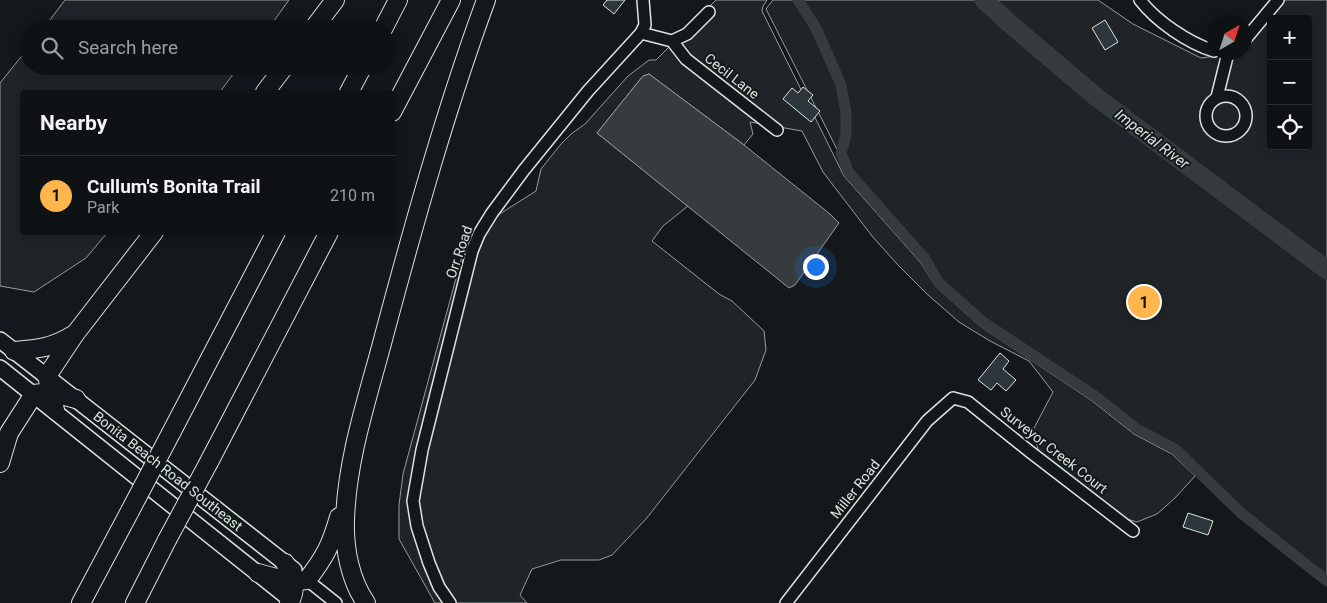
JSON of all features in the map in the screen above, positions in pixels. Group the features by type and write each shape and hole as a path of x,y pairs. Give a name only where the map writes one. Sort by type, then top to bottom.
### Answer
{"highway":[{"path":"320,20 335,0"},
{"path":"388,20 398,0"},
{"path":"395,106 451,0"},
{"path":"292,602 294,592 300,581 322,561 332,542 353,453 418,208 466,54 486,0"},
{"path":"267,90 278,75"},
{"path":"350,90 358,75"},
{"path":"0,463 9,433 44,387 75,334 152,235"},
{"path":"81,603 274,235"},
{"path":"135,603 327,235"},
{"path":"14,351 51,346 75,334"},
{"path":"44,387 76,399"},
{"path":"44,387 55,410"},
{"path":"353,453 345,510 345,541 352,572 366,603"},
{"path":"285,563 300,581"},
{"path":"258,573 282,580 300,581"}],"main road":[{"path":"0,340 14,351 44,387"},
{"path":"0,368 44,387"},
{"name":"Bonita Beach Road Southeast","path":"76,399 285,563"},
{"name":"Bonita Beach Road Southeast","path":"55,410 292,602"}],"street":[{"path":"642,0 645,25 641,33 672,40 687,34 709,12"},
{"path":"1140,0 1149,12 1161,22 1179,34 1207,48"},
{"path":"1252,31 1278,0"},
{"name":"Orr Road","path":"450,603 439,587 429,563 417,526 413,501 424,441 472,251 479,234 492,213 524,170 588,91 641,33"},
{"name":"Cecil Lane","path":"672,40 686,59 777,130"},
{"path":"1217,97 1225,60"},
{"name":"Surveyor Creek Court","path":"953,398 968,402 1133,531"},
{"name":"Miller Road","path":"786,603 927,421 953,398"},
{"path":"300,581 336,603"}],"shaded area":[{"path":"65,0 289,0 275,20 50,20"},
{"path":"716,0 767,0 762,11 844,176 921,263 935,286 980,326 1091,400 1134,434 1172,454 1195,476 1175,498 1157,514 1137,522 1104,512 1042,464 1033,430 1053,392 1029,361 990,341 959,322 898,265 872,236 823,172 802,131 750,122 753,134 744,145 649,74 643,76 597,133 688,206 663,226 652,241 719,294 732,301 764,331 766,350 755,380 646,519 612,555 599,560 561,560 532,569 520,595 527,603 435,603 399,539 399,505 403,474 468,234 536,191 541,169 561,144 585,124 628,76 649,60 656,60"},
{"path":"773,0 1098,0 1133,24 1201,58 1207,57 1207,60 1252,60 1252,40 1267,21 1267,150 1312,150 1312,15 1272,15 1284,0 1327,0 1327,581 1237,510 1175,449 1137,429 1095,396 983,322 938,282 925,259 849,173 766,9"},
{"path":"20,58 20,75 232,75 221,90 20,90 20,235 105,235 86,258 34,292 0,286 0,83"},
{"path":"649,74 744,145 839,223 795,285 789,288 597,133 643,76"}],"building":[{"path":"607,0 625,0 614,14 603,5"},
{"path":"1105,20 1118,42 1105,50 1092,28"},
{"path":"803,87 813,95 808,101 820,111 811,122 783,99 792,88 798,93"},
{"path":"1000,353 1009,361 1003,369 1016,380 1006,391 997,383 991,390 978,380"},
{"path":"1188,513 1213,521 1208,535 1183,527"}],"waterway":[{"path":"798,0 816,28 841,85 846,113 846,135 841,153 849,173 925,259 938,282 983,322 1095,396 1137,429 1175,449 1241,513 1327,581"},
{"name":"Imperial River","path":"984,0 1095,96 1327,270"}],"place":[{"name":"Cullum's Bonita Trail","path":"1144,302"}]}
